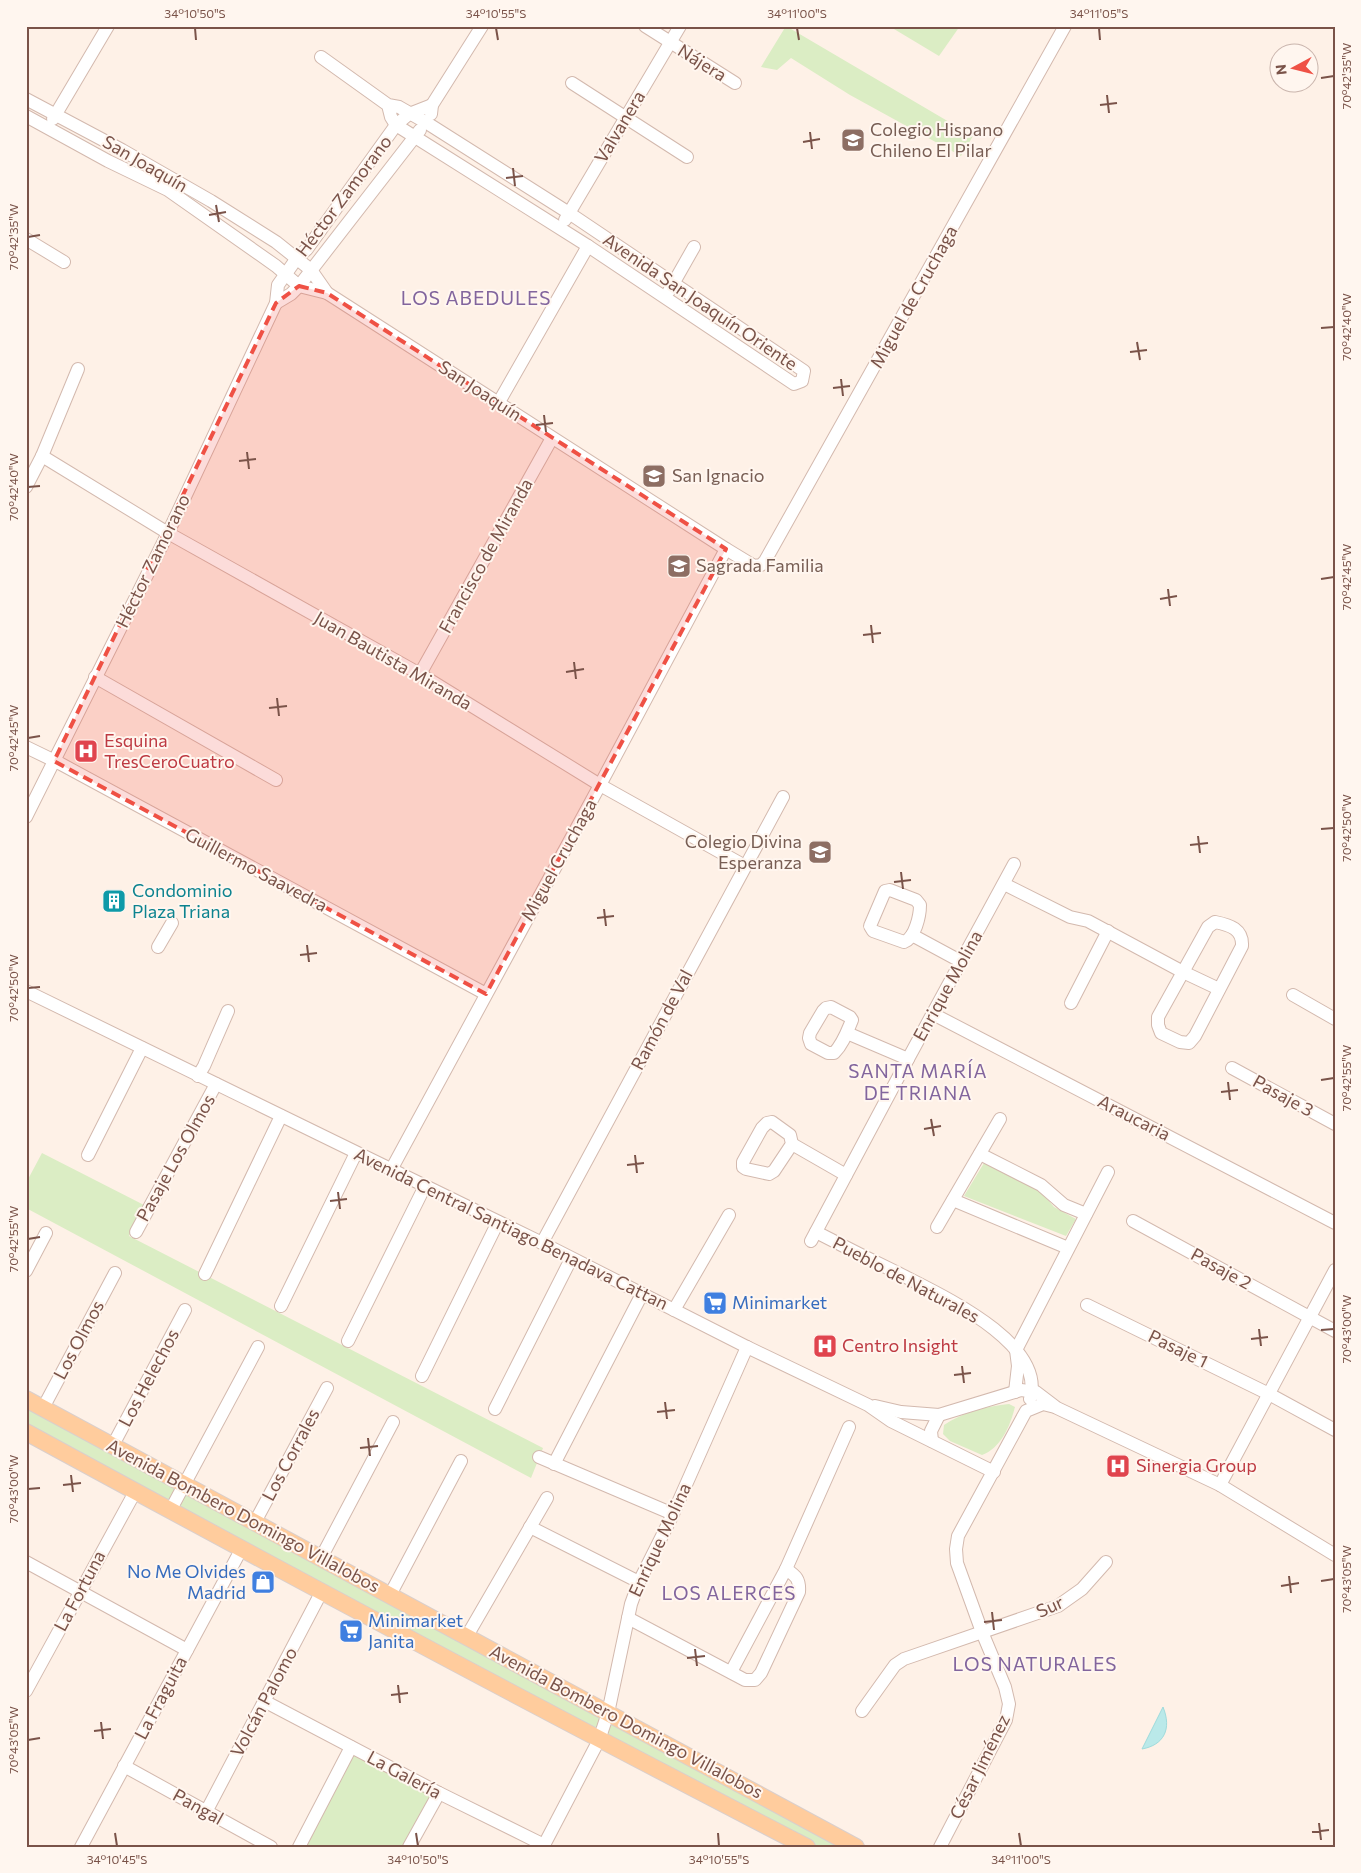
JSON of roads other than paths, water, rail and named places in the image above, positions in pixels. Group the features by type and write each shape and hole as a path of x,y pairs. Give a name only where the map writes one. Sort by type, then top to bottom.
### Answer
{"main road":[{"name":"Avenida Bombero Domingo Villalobos","path":"26,1399 856,1847"},
{"name":"Avenida Bombero Domingo Villalobos","path":"26,1432 170,1511 798,1845"}],"street":[{"path":"48,128 108,26"},
{"name":"Héctor Zamorano","path":"276,303 291,294 298,286 427,123 432,105 482,26"},
{"name":"Nájera","path":"645,26 735,83"},
{"name":"Valvanera","path":"560,228 680,26"},
{"name":"Miguel de Cruchaga","path":"761,565 866,383 1065,26"},
{"name":"Avenida San Joaquín Oriente","path":"321,57 388,105 399,107 427,123 569,213 804,371 802,381 794,384 588,246 396,125"},
{"path":"572,83 687,157"},
{"name":"San Joaquín","path":"26,98 211,201 276,242 311,270 327,293"},
{"path":"388,105 396,125"},
{"name":"Héctor Zamorano","path":"26,817 168,533 276,303 278,285 297,258 307,249 396,125 409,114 432,105"},
{"name":"San Joaquín","path":"26,116 108,161 168,190 285,274 298,286 327,293 726,549 754,566 761,565"},
{"path":"26,239 64,262"},
{"path":"499,402 588,246"},
{"path":"665,298 694,248"},
{"path":"26,487 42,456 78,369"},
{"name":"Francisco de Miranda","path":"420,674 552,438"},
{"name":"Juan Bautista Miranda","path":"42,456 168,533 420,674 600,785 745,866"},
{"name":"Miguel Cruchaga","path":"391,1170 726,549"},
{"path":"95,677 276,780"},
{"name":"Guillermo Saavedra","path":"26,747 486,994"},
{"name":"Ramón de Val","path":"542,1243 783,797"},
{"name":"Enrique Molina","path":"813,1236 1014,864"},
{"path":"1004,884 1070,917 1088,921 1183,972 1219,988"},
{"path":"890,890 916,900 920,905 920,912 912,935 909,941 904,942 872,931 870,926 871,920 885,891 890,890"},
{"path":"1215,922 1238,931 1242,938 1242,946 1219,988 1195,1036 1189,1042 1180,1042 1161,1034 1158,1017 1208,927 1215,922"},
{"path":"158,947 172,923"},
{"path":"1071,1003 1108,931"},
{"path":"912,935 962,962"},
{"name":"Avenida Central Santiago Benadava Cattan","path":"26,991 542,1243 746,1348 868,1405 891,1421 994,1472"},
{"path":"1293,996 1335,1019"},
{"path":"198,1076 228,1011"},
{"name":"Araucaria","path":"932,1014 1335,1223"},
{"path":"847,1033 908,1059"},
{"path":"88,1155 142,1048"},
{"name":"Pasaje 3","path":"1232,1068 1335,1124"},
{"name":"Pasaje Los Olmos","path":"136,1232 216,1084"},
{"path":"205,1274 281,1116"},
{"path":"937,1227 1000,1119"},
{"path":"792,1144 846,1175"},
{"path":"281,1306 356,1153"},
{"path":"980,1154 1041,1184 1064,1205 1086,1214"},
{"path":"1015,1392 1018,1366 1016,1350 1108,1172"},
{"path":"348,1341 425,1186"},
{"path":"953,1200 1068,1248"},
{"path":"674,1310 729,1215"},
{"name":"Pasaje 2","path":"1133,1221 1335,1331"},
{"path":"422,1376 498,1222"},
{"path":"26,1271 46,1233"},
{"name":"Pueblo de Naturales","path":"813,1236 976,1315 1016,1350 1026,1363 1031,1375 1032,1391"},
{"path":"495,1409 571,1259"},
{"path":"1220,1485 1335,1270"},
{"name":"Los Olmos","path":"43,1408 115,1273"},
{"path":"554,1464 642,1294"},
{"name":"Pasaje 1","path":"1086,1305 1269,1394 1335,1430"},
{"name":"Los Helechos","path":"113,1446 185,1310"},
{"path":"170,1511 258,1347"},
{"name":"Enrique Molina","path":"544,1846 600,1740 608,1712 628,1618 639,1582 673,1514 746,1348"},
{"name":"Los Corrales","path":"255,1522 327,1388"},
{"path":"868,1405 900,1412 939,1415 1021,1390 1032,1391 1057,1408 1220,1485 1335,1555"},
{"name":"César Jiménez","path":"940,1847 1006,1720 1009,1704 1005,1687 982,1632 957,1563 956,1549 958,1536 1026,1411 1032,1391"},
{"path":"1026,1411 1043,1404 1057,1408"},
{"path":"932,1441 931,1431 939,1415"},
{"path":"321,1558 393,1422"},
{"path":"731,1672 786,1569 849,1427"},
{"path":"538,1457 673,1514"},
{"path":"390,1595 462,1461"},
{"name":"La Fortuna","path":"26,1691 135,1492"},
{"path":"466,1636 547,1498"},
{"path":"530,1527 639,1582"},
{"name":"La Fraguita","path":"80,1847 242,1548"},
{"path":"26,1562 187,1650"},
{"name":"Sur","path":"862,1710 895,1665 904,1659 1058,1606 1082,1589 1106,1562"},
{"path":"628,1618 746,1680 755,1680 761,1673 799,1592 800,1584 796,1576 786,1569"},
{"name":"Volcán Palomo","path":"206,1812 322,1591"},
{"name":"La Galería","path":"264,1701 544,1846"},
{"path":"299,1847 351,1747"},
{"name":"Pangal","path":"124,1766 271,1847"},
{"path":"409,1847 439,1793"}],"water":[{"path":"1163,1707 1167,1722 1164,1735 1156,1744 1142,1749"}],"place":[{"name":"Colegio Hispano Chileno El Pilar","path":"853,140"},
{"name":"San Ignacio","path":"654,476"},
{"name":"Sagrada Familia","path":"679,566"},
{"name":"Esquina TresCeroCuatro","path":"86,751"},
{"name":"Colegio Divina Esperanza","path":"820,852"},
{"name":"Condominio Plaza Triana","path":"114,901"},
{"name":"Minimarket","path":"715,1303"},
{"name":"Centro Insight","path":"825,1346"},
{"name":"Sinergia Group","path":"1118,1466"},
{"name":"No Me Olvides Madrid","path":"263,1582"},
{"name":"Minimarket Janita","path":"351,1631"}],"district":[{"name":"LOS ABEDULES","path":"476,298"},
{"name":"SANTA MARÍA DE TRIANA","path":"918,1082"},
{"name":"LOS ALERCES","path":"729,1593"},
{"name":"LOS NATURALES","path":"1035,1664"}]}
